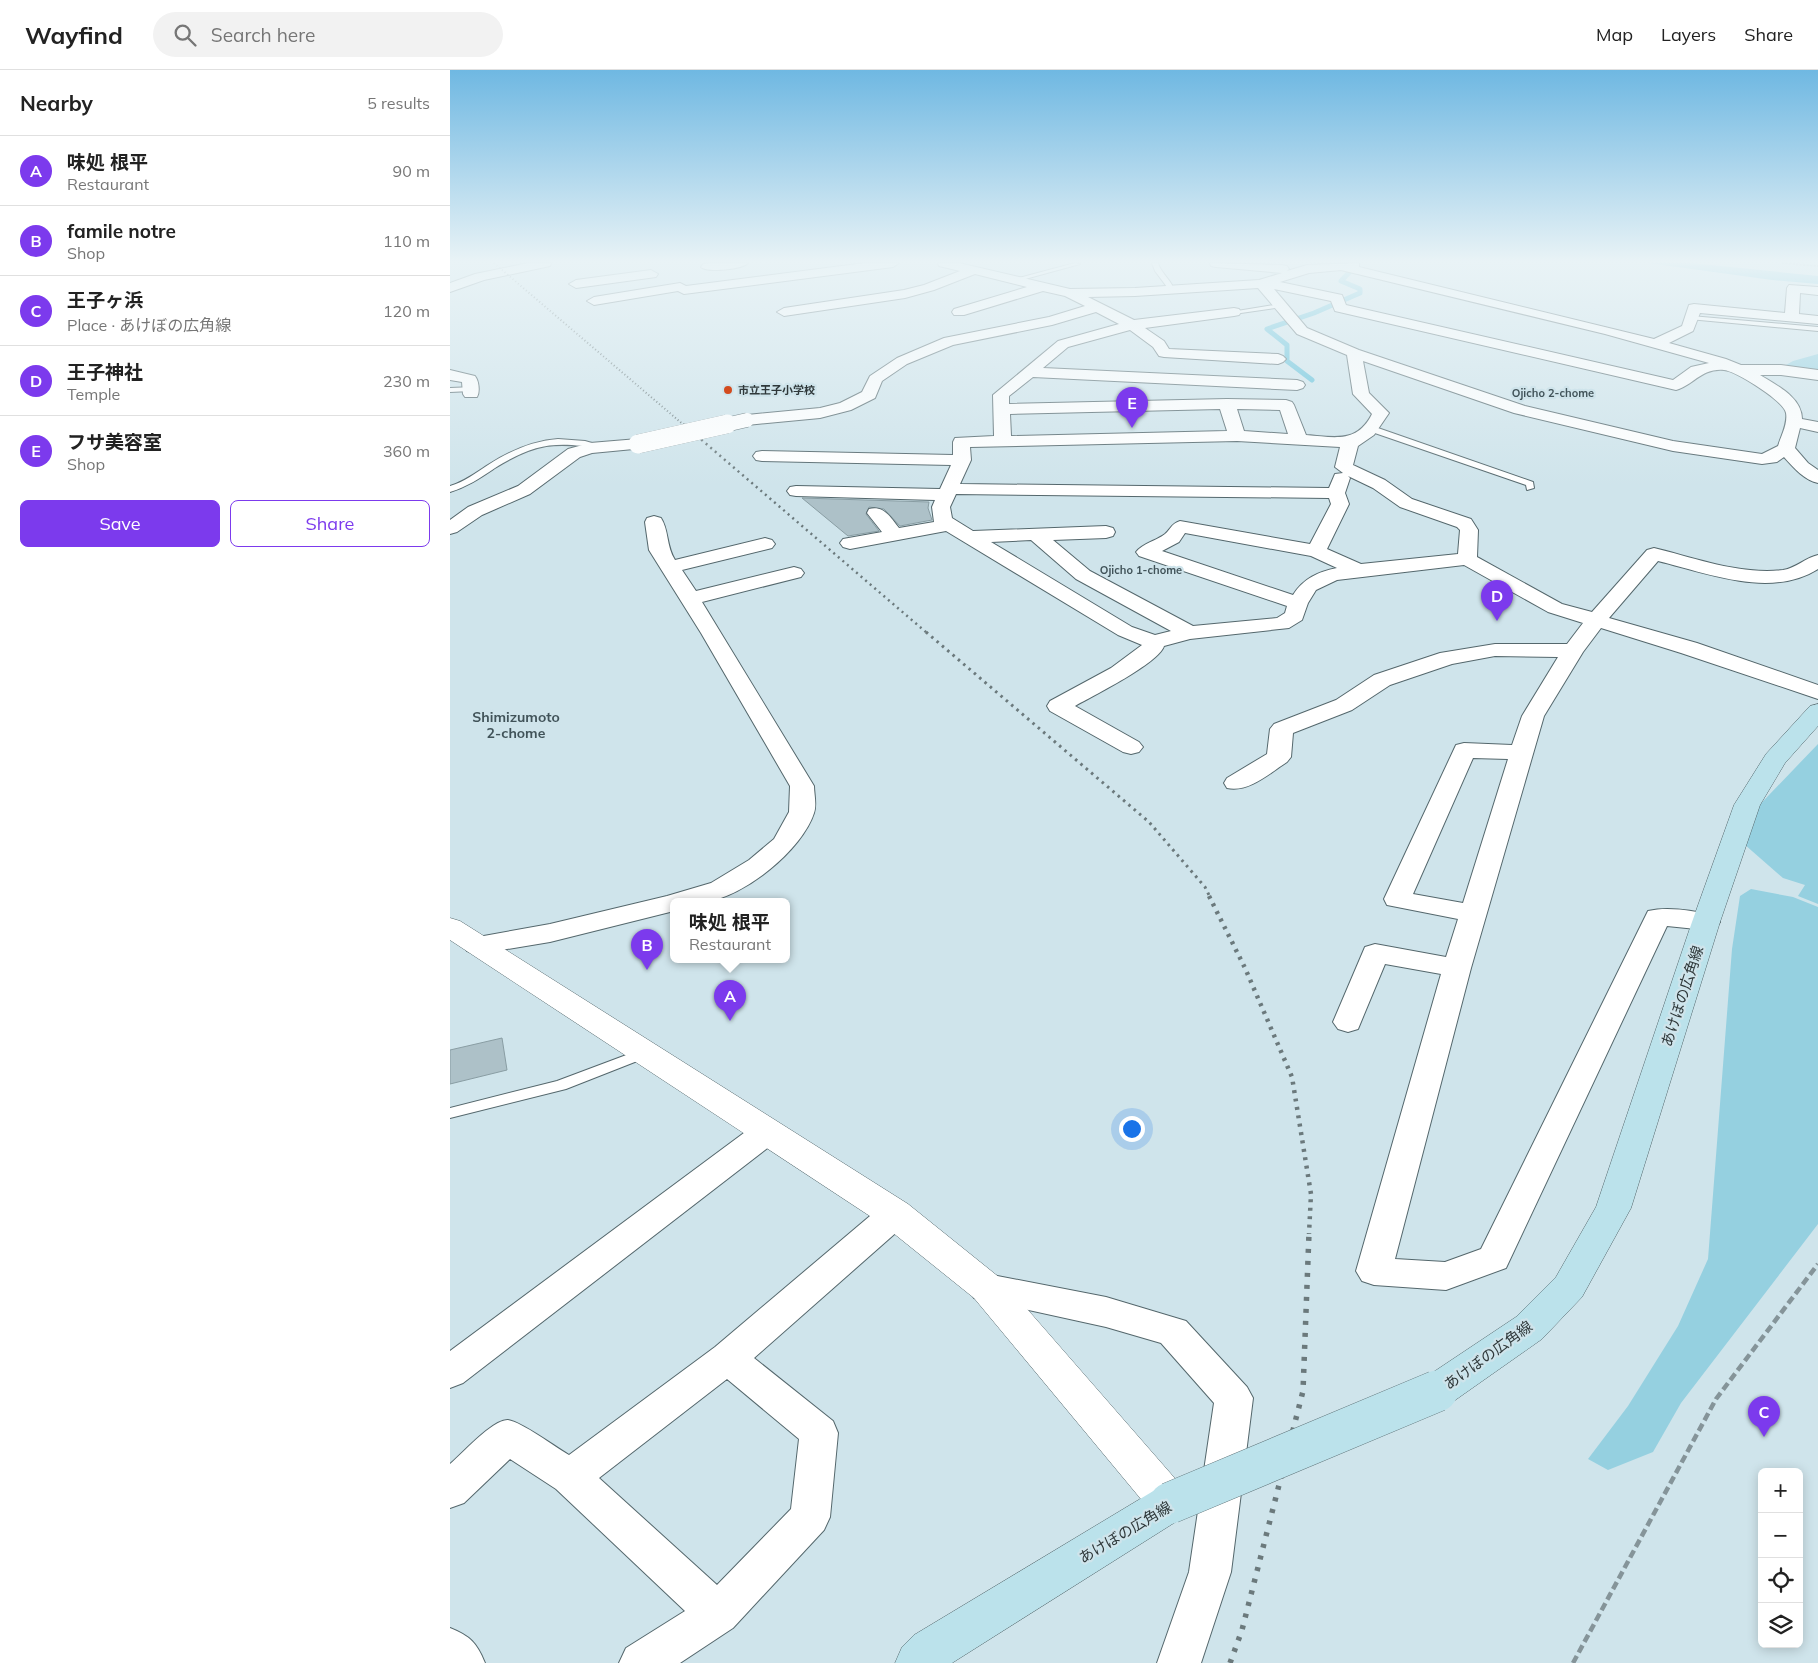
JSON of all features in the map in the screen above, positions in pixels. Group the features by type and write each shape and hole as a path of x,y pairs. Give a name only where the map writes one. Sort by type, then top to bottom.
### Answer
{"main road":[{"name":"あけぼの広角線","path":"918,1663 930,1651 1170,1503 1438,1391 1529,1328 1569,1287 1613,1208 1706,922 1747,805 1774,759 1818,711"}],"street":[{"path":"450,528 475,511 524,490 574,453 602,447 638,444 747,420 820,413 845,407 868,395 875,379 902,361 949,341 966,337"},
{"path":"1003,440 1002,395 1062,344 1087,337"},
{"path":"1150,337 1159,344 1164,353 1278,359"},
{"path":"1317,337 1354,353 1520,410 1673,446 1762,459 1771,458 1786,449 1794,422 1794,412 1786,400 1771,388 1734,367 1635,337"},
{"path":"1468,337 1676,385 1696,370 1734,367 1818,375"},
{"path":"1658,343 1669,337"},
{"path":"1354,353 1361,394 1381,413 1376,425 1372,429 1350,443 1236,436 961,442 962,460 941,507 943,521 1125,631 1153,642 1190,633 1282,624 1295,616 1298,603 1309,586 1331,576 1358,570 1467,559 1555,608 1689,648 1818,692"},
{"path":"1028,372 1297,385"},
{"path":"450,375 470,379 471,391"},
{"path":"1002,409 1227,404 1286,405 1299,440"},
{"path":"1227,404 1236,436"},
{"path":"1166,405 1173,436"},
{"path":"1794,422 1818,427"},
{"path":"1316,551 1340,504 1336,493 1350,443"},
{"path":"1786,449 1802,467 1818,478"},
{"path":"762,456 962,460"},
{"path":"1344,467 1379,484 1406,503 1464,523 1469,530 1467,559"},
{"path":"796,491 1336,493"},
{"path":"876,513 895,535"},
{"path":"654,522 659,550 802,786 802,812 784,843 758,866 720,889 691,898"},
{"path":"850,544 949,525"},
{"path":"1298,603 1146,552 1172,538 1180,528 1316,551 1358,570"},
{"path":"969,537 1106,532"},
{"path":"1036,534 1083,575 1190,633"},
{"path":"669,567 765,544"},
{"path":"1706,922 1658,917 1494,1258 1446,1276 1374,1271 1457,968 1533,716 1573,651 1596,620 1654,554 1762,578 1792,575 1818,561"},
{"path":"690,599 794,573"},
{"path":"1131,747 1058,706 1119,673 1153,648 1153,642"},
{"path":"1236,783 1279,757 1282,729 1344,705 1382,680 1448,658 1495,650 1573,651"},
{"path":"1473,913 1397,899 1464,750 1522,753"},
{"path":"464,936 550,933 670,904"},
{"path":"464,936 894,1214 987,1288 1170,1503"},
{"path":"1348,1022 1375,953 1457,968"},
{"path":"450,1372 767,1132"},
{"path":"570,1478 728,1358 894,1214"},
{"path":"987,1288 1106,1312 1172,1332 1234,1398 1210,1572 1179,1663"},
{"path":"641,1663 718,1614 810,1517 819,1433 728,1358"},
{"path":"450,1490 507,1437 570,1478 718,1614"},
{"path":"450,1649 463,1663"}],"lane":[{"path":"450,390 471,391"},
{"path":"1372,429 1530,484 1530,488"},
{"path":"450,488 469,482 523,449 546,441 572,441 602,447"},
{"path":"450,1113 561,1085 645,1053"}],"path":[{"path":"1573,1663 1716,1399 1818,1264"}],"shaded area":[{"path":"1818,354 1818,373 1779,369 1793,361"},
{"path":"1818,744 1818,904 1798,896 1805,885 1783,878 1744,844 1745,820"},
{"path":"1751,889 1793,897 1818,907 1818,1224 1681,1403 1653,1452 1608,1470 1588,1459 1628,1406 1678,1326 1708,1259 1732,949 1740,896"}],"building":[{"path":"802,498 929,502 928,508 932,520 900,526 884,509 869,507 866,514 879,531 848,536"},
{"path":"502,1038 507,1070 450,1084 450,1050"}],"waterway":[{"path":"1277,337 1287,345 1287,361 1312,380"}],"railway":[{"path":"581,337 685,426"},
{"path":"683,424 927,633"},
{"path":"926,632 1149,822 1205,887 1210,897"},
{"path":"1209,896 1245,968 1292,1077 1311,1194 1309,1234"},
{"path":"1230,1663 1242,1630 1303,1391 1309,1233"}],"place":[{"name":"市立王子小学校","path":"728,390"},
{"name":"フサ美容室","path":"1132,428"},
{"name":"王子神社","path":"1497,621"},
{"name":"famile notre","path":"647,970"},
{"name":"味処 根平","path":"730,1021"},
{"name":"王子ヶ浜","path":"1764,1437"}],"district":[{"name":"Ojicho 2-chome","path":"1553,393"},
{"name":"Ojicho 1-chome","path":"1141,570"},
{"name":"Shimizumoto 2-chome","path":"516,726"}]}
